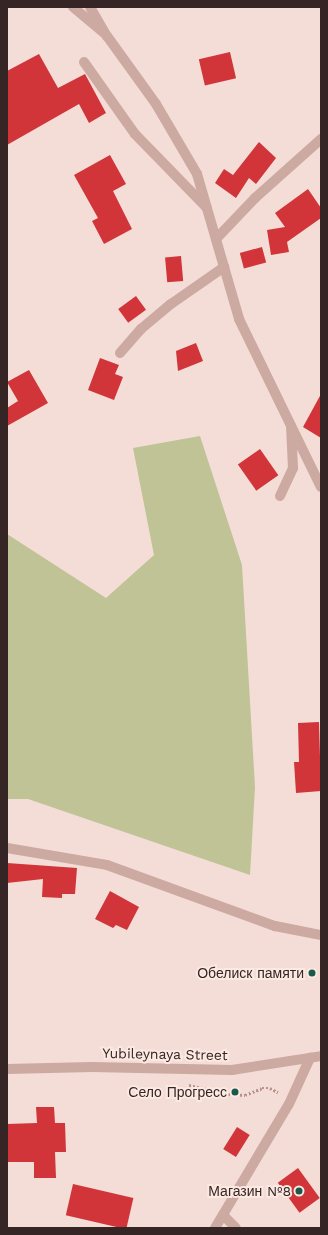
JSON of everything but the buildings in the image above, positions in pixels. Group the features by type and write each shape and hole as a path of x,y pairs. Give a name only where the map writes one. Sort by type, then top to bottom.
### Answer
{"street":[{"path":"73,7 107,36"},
{"path":"90,7 107,36 156,104 197,174 239,319 321,487"},
{"path":"84,62 135,134 207,208"},
{"path":"216,239 255,198 321,139"},
{"path":"120,352 141,329 171,304 224,267"},
{"path":"280,496 293,468 291,426"},
{"path":"7,848 107,865 275,926 321,936"},
{"name":"Yubileynaya Street","path":"7,1069 92,1067 232,1070 321,1056"},
{"path":"215,1228 290,1104 310,1058"},
{"path":"223,1216 236,1228"}],"path":[{"path":"184,1084 228,1094 245,1095 262,1088 270,1088 277,1091 290,1104"}],"green space":[{"path":"200,436 242,565 255,787 250,875 28,799 7,799 7,534 106,598 154,555 133,448"}],"place":[{"name":"Обелиск памяти","path":"312,973"},
{"name":"Село Прогресс","path":"235,1092"},
{"name":"Магазин №8","path":"299,1191"}]}
